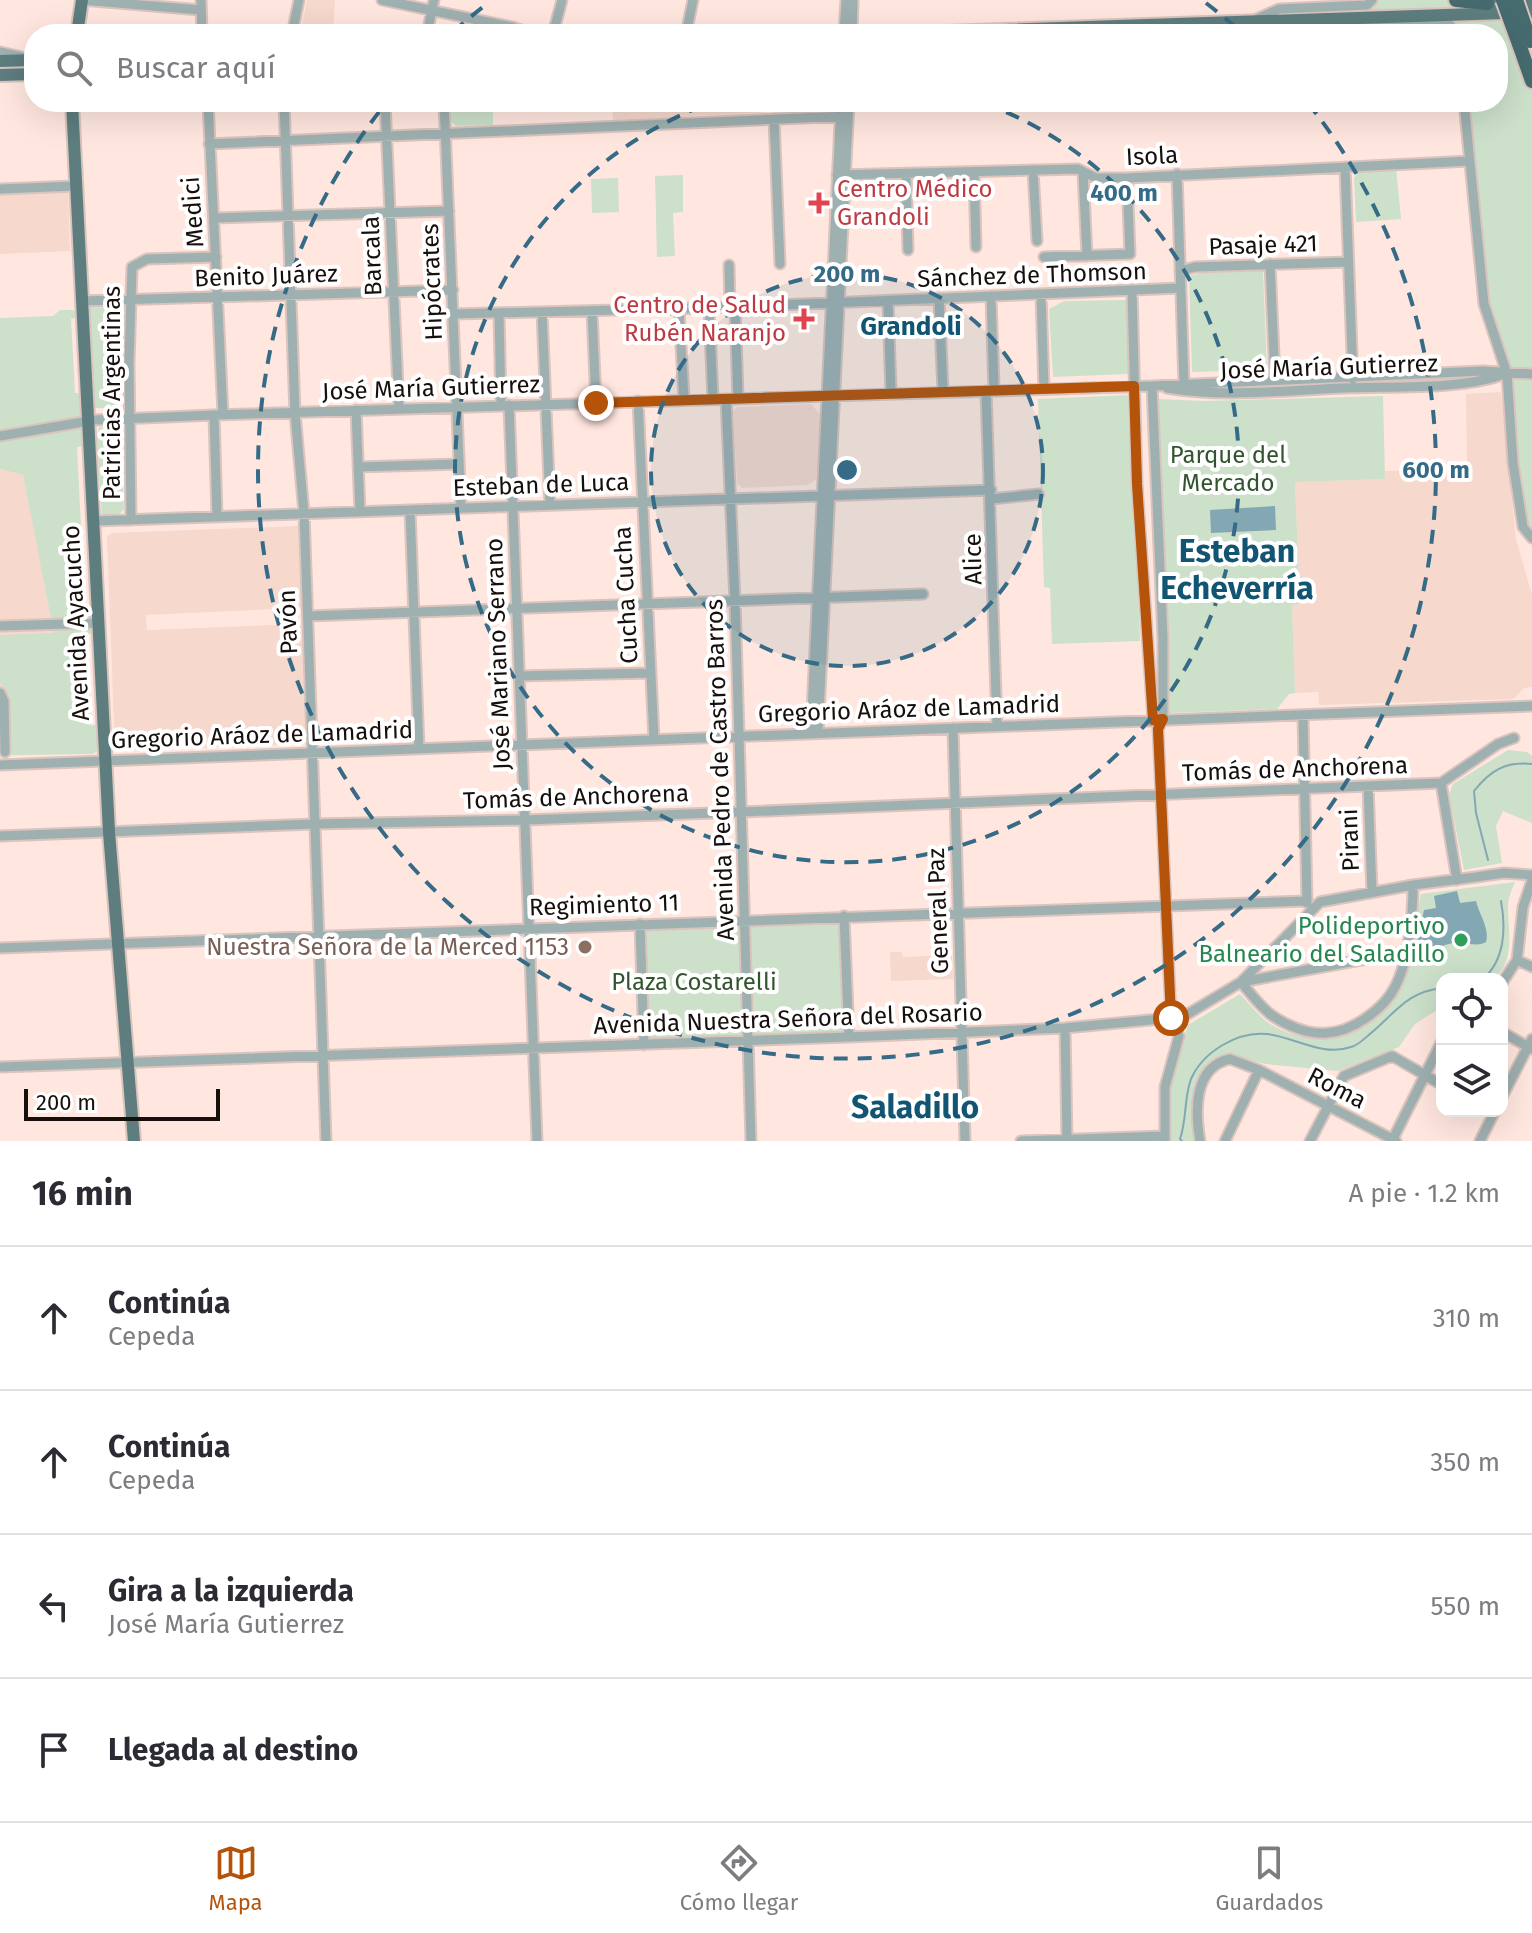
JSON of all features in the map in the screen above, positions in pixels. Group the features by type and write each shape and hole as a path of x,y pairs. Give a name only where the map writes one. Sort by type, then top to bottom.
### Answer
{"highway":[{"path":"1456,0 1487,3"},
{"path":"1503,0 1527,43"},
{"path":"1516,0 1527,43 1532,81"}],"main road":[{"path":"78,24 82,0"},
{"path":"1375,16 1487,3 1532,2"},
{"path":"1169,24 1458,13 1495,16 1532,12"},
{"path":"0,61 24,60"},
{"path":"0,75 24,74"},
{"name":"Avenida Ayacucho","path":"72,112 109,832 134,1141"}],"street":[{"path":"82,0 201,5"},
{"path":"294,24 299,0"},
{"path":"382,0 433,5 501,24"},
{"path":"556,24 562,0"},
{"path":"688,24 693,0"},
{"path":"845,24 846,0"},
{"path":"852,24 853,0"},
{"path":"1254,21 1279,9 1367,5 1372,0"},
{"path":"1254,21 1268,24"},
{"path":"1408,24 1440,24"},
{"path":"0,52 24,58"},
{"name":"Medici","path":"208,112 219,297 217,516"},
{"name":"Pavón","path":"285,112 295,413 304,513 326,1141"},
{"name":"Barcala","path":"385,112 399,409"},
{"name":"Hipócrates","path":"445,112 461,508"},
{"path":"815,733 843,112"},
{"path":"844,116 845,112"},
{"path":"1465,112 1484,304 1507,374 1513,463 1523,527 1532,538"},
{"path":"209,144 844,116"},
{"path":"774,119 780,264"},
{"name":"Isola","path":"841,176 1078,169 1096,178 1127,178 1345,171 1470,161"},
{"path":"1033,170 1037,241"},
{"path":"1345,171 1353,382"},
{"path":"974,172 976,247"},
{"path":"1083,172 1087,256"},
{"path":"906,174 908,250"},
{"path":"1177,174 1184,383"},
{"path":"1044,257 1130,254 1127,178"},
{"path":"0,189 75,186"},
{"path":"214,218 449,211"},
{"name":"Patricias Argentinas","path":"131,520 129,362 132,267 147,259 216,257"},
{"name":"Pasaje 421","path":"1180,271 1195,267 1348,262"},
{"path":"1270,264 1275,379"},
{"path":"729,265 738,398"},
{"name":"Sánchez de Thomson","path":"454,314 709,308 1180,288"},
{"name":"Benito Juárez","path":"81,301 453,290"},
{"path":"1132,290 1137,484 1158,719"},
{"path":"1041,294 1044,389"},
{"name":"Alice","path":"991,296 991,494 997,726"},
{"path":"939,298 943,392"},
{"path":"888,301 891,393"},
{"path":"709,308 713,399"},
{"path":"679,309 684,400"},
{"path":"592,311 596,403"},
{"path":"542,312 550,505"},
{"name":"José Mariano Serrano","path":"499,313 513,506 537,1141"},
{"name":"José María Gutierrez","path":"1152,386 1182,391 1483,371 1532,374"},
{"name":"José María Gutierrez","path":"0,436 87,422 219,415 1152,386 1275,379 1353,382"},
{"path":"1021,1141 1165,1138 1165,1087 1179,1036 1171,1018 1158,729 1163,639 1152,386"},
{"name":"Avenida Pedro de Castro Barros","path":"726,399 751,1141"},
{"name":"Cucha Cucha","path":"638,401 654,739"},
{"path":"356,410 360,512"},
{"path":"358,467 459,464"},
{"name":"Esteban de Luca","path":"93,521 826,495 1039,494"},
{"path":"410,510 419,749"},
{"path":"308,616 923,594"},
{"path":"0,626 99,623"},
{"path":"519,676 650,673"},
{"path":"0,693 4,701 5,752"},
{"name":"Gregorio Aráoz de Lamadrid","path":"0,765 1532,706"},
{"path":"1303,715 1305,901 1314,909"},
{"name":"General Paz","path":"953,728 965,1141"},
{"path":"1457,880 1441,783 1498,744 1514,738"},
{"name":"Tomás de Anchorena","path":"0,836 314,824 525,820 1441,783"},
{"name":"Pirani","path":"1368,786 1372,892"},
{"name":"Avenida Nuestra Señora del Rosario","path":"0,1067 1065,1028 1171,1018 1186,1015 1241,982 1320,902 1504,873 1532,878"},
{"path":"1508,974 1517,960 1523,907 1532,878"},
{"path":"1241,982 1268,1012 1286,1024 1327,1034 1348,1027 1385,1002 1401,974 1413,904 1413,885"},
{"name":"Regimiento 11","path":"0,948 1305,901"},
{"path":"844,916 849,1037"},
{"path":"640,924 644,1045"},
{"path":"1241,982 1405,952"},
{"path":"1517,960 1532,967"},
{"path":"1065,1028 1067,1140"},
{"path":"1508,1035 1531,1045 1508,1086"},
{"path":"1394,1141 1440,1045"},
{"path":"1310,1141 1344,1076 1392,1056 1436,1082"},
{"name":"Roma","path":"1200,1141 1196,1103 1200,1085 1213,1067 1230,1059 1259,1070 1394,1141"},
{"path":"1225,1141 1259,1070"},
{"path":"1480,1141 1491,1117"}],"shaded area":[{"path":"307,0 335,0 334,24 302,24"},
{"path":"613,112 769,112 613,120"},
{"path":"68,190 70,251 0,254 0,193"},
{"path":"1501,392 1516,539 1532,595 1532,687 1524,688 1514,699 1319,705 1318,692 1295,693 1292,605 1300,604 1295,482 1385,479 1385,471 1467,468 1466,394"},
{"path":"811,404 822,417 816,479 808,485 742,488 737,483 733,411 737,407"},
{"path":"0,469 23,475 79,753 0,756"},
{"path":"298,526 301,608 146,615 147,630 301,624 306,744 115,751 107,536 112,533"},
{"path":"890,952 902,952 903,957 952,955 953,979 891,981"}],"green space":[{"path":"1372,0 1532,0 1532,538 1523,527 1507,374 1484,304 1465,112 1508,112 1508,24 1254,21 1279,9"},
{"path":"450,112 493,112 493,125 456,126 450,121"},
{"path":"1396,168 1401,219 1356,222 1354,178 1359,169"},
{"path":"683,175 683,212 673,213 675,256 657,257 655,176"},
{"path":"618,178 619,212 592,213 591,179"},
{"path":"1263,271 1267,370 1192,372 1189,276"},
{"path":"1127,300 1129,374 1053,377 1049,309 1064,301"},
{"path":"88,307 121,308 125,313 119,408 93,408 88,362"},
{"path":"60,310 76,312 76,318 71,319 75,393 80,393 82,446 77,447 85,606 91,606 91,634 86,635 91,726 97,724 98,750 93,754 12,755 10,697 0,682 0,635 54,633 23,475 0,469 0,318 53,316"},
{"name":"Parque del Mercado","path":"1130,395 1140,641 1052,644 1050,588 1044,587 1038,399"},
{"name":"Parque del Mercado","path":"1383,396 1385,479 1295,482 1300,604 1292,605 1295,693 1289,694 1277,709 1169,713 1158,399 1204,401"},
{"path":"116,426 120,431 124,509 119,515 102,516 97,439 99,427"},
{"path":"1508,750 1527,752 1532,756 1532,823 1503,811 1496,826 1502,863 1464,870 1449,794 1453,784"},
{"path":"1515,882 1508,903 1508,955 1499,973 1436,973 1436,1011 1415,1024 1399,1047 1338,1071 1266,1064 1234,1057 1197,1085 1197,1141 1170,1141 1169,1087 1188,1025 1240,994 1266,1021 1293,1034 1329,1036 1352,1029 1384,1009 1400,991 1411,957 1421,894"},
{"name":"Plaza Costarelli","path":"844,916 849,1037 644,1045 640,924"}],"water":[{"path":"1275,506 1276,530 1211,533 1210,510"},
{"path":"1457,891 1460,903 1476,901 1485,927 1486,942 1450,944 1423,952 1417,945 1424,910 1436,908 1434,896"}],"waterway":[{"path":"1488,860 1476,813 1474,791 1499,769 1514,764 1532,764"},
{"path":"1488,973 1496,963 1502,943 1501,901"},
{"path":"1182,1141 1191,1079 1204,1060 1222,1045 1244,1036 1267,1034 1330,1050 1351,1047 1411,998 1436,989"}],"place":[{"name":"Centro Médico Grandoli","path":"819,203"},
{"name":"Centro de Salud Rubén Naranjo","path":"804,319"},
{"name":"Polideportivo Balneario del Saladillo","path":"1461,940"},
{"name":"Nuestra Señora de la Merced 1153","path":"585,947"}],"district":[{"name":"Grandoli","path":"911,326"},
{"name":"Esteban Echeverría","path":"1237,570"},
{"name":"Saladillo","path":"915,1107"}],"route":[{"path":"596,403 1134,386 1146,641 1153,720 1163,719 1158,729 1171,1018"}]}
